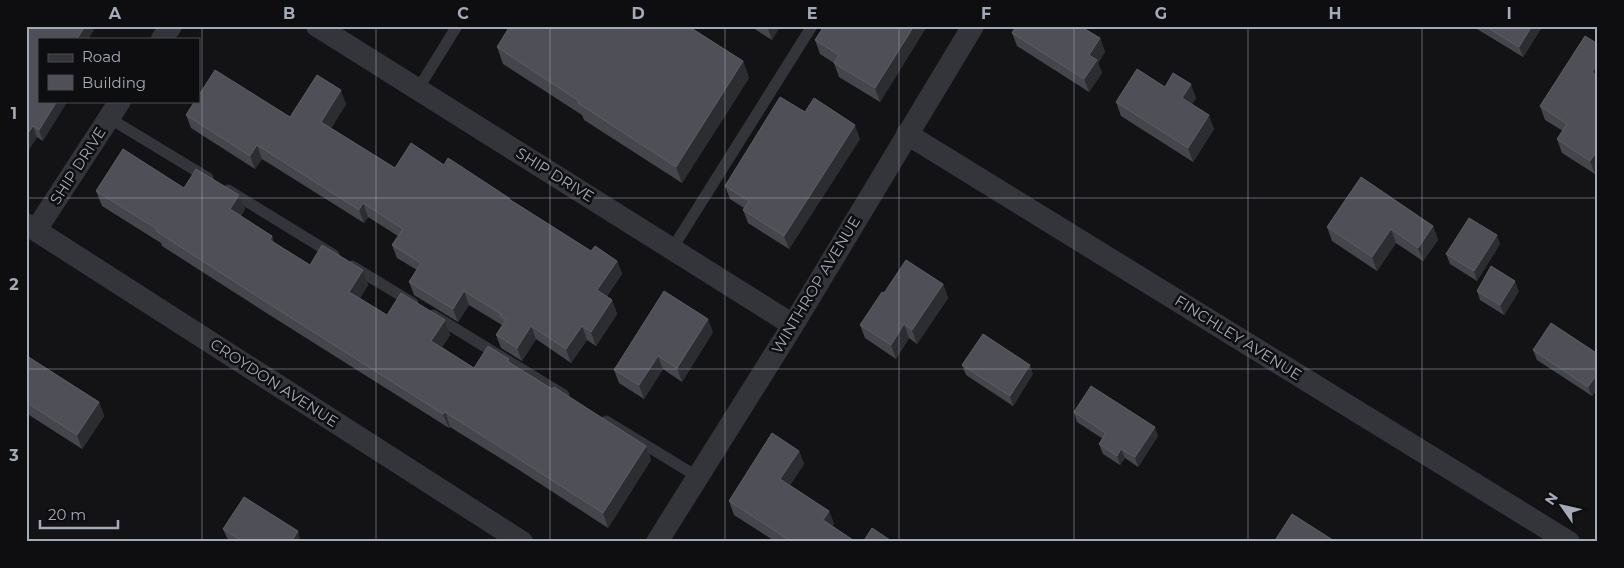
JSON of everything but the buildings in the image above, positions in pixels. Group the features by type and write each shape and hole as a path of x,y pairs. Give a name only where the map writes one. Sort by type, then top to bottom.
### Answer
{"street":[{"path":"163,38 171,26"},
{"name":"SHIP DRIVE","path":"317,26 793,324"},
{"name":"WINTHROP AVENUE","path":"658,542 793,324 973,26"},
{"name":"SHIP DRIVE","path":"31,227 114,110"},
{"name":"FINCHLEY AVENUE","path":"907,134 1569,542"},
{"name":"CROYDON AVENUE","path":"31,227 522,542"}],"lane":[{"path":"418,89 457,26"},
{"path":"672,249 812,26"},
{"path":"114,110 574,401"},
{"path":"599,416 698,477"}]}
